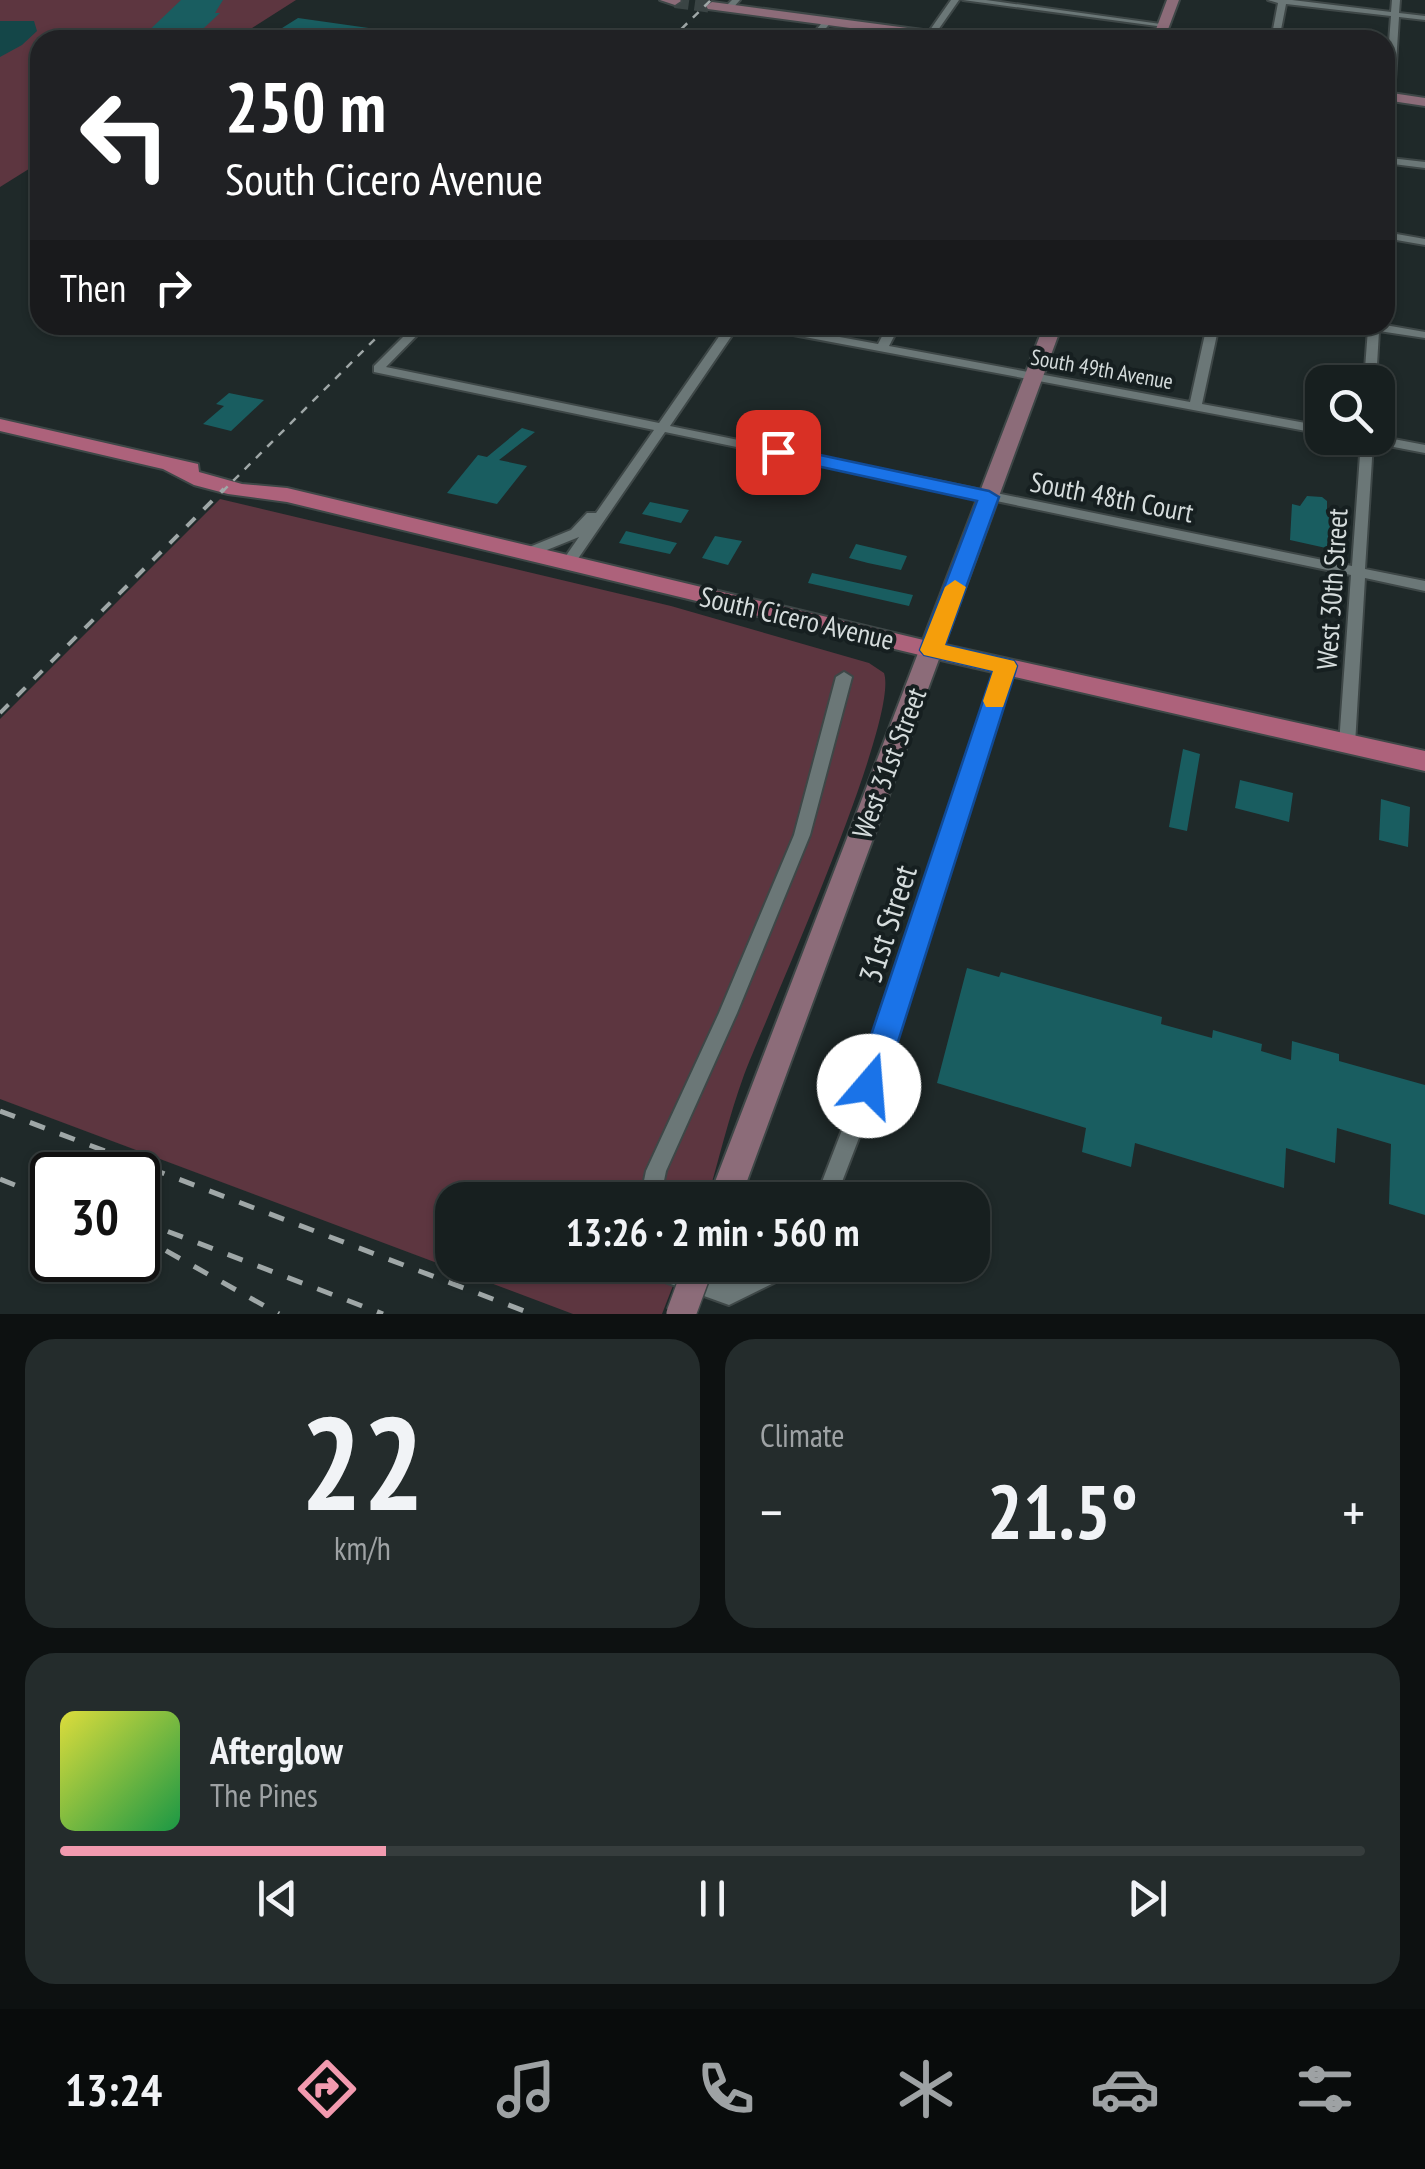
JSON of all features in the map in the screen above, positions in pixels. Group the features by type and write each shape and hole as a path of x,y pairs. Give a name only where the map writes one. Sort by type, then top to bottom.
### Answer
{"main road":[{"path":"666,0 675,1"},
{"path":"1162,30 1173,0"},
{"path":"712,6 732,4 881,30"},
{"path":"1395,97 1425,102"},
{"name":"West 31st Street","path":"731,1182 1049,335"},
{"name":"South Cicero Avenue","path":"0,425 173,468 208,486 287,496 932,650 1425,762"},
{"path":"681,1314 693,1282"}],"street":[{"path":"934,30 954,0"},
{"path":"967,0 1164,24"},
{"path":"1272,0 1425,18"},
{"path":"1393,30 1396,0"},
{"path":"1277,30 1283,1"},
{"path":"820,30 828,21"},
{"path":"1395,160 1425,165"},
{"path":"1395,238 1425,242"},
{"path":"1395,330 1425,335"},
{"name":"South 48th Court","path":"411,335 378,369 1425,586"},
{"path":"568,563 727,335"},
{"name":"South 49th Avenue","path":"811,335 1305,427"},
{"path":"882,348 889,335"},
{"path":"1195,406 1211,335"},
{"path":"1370,365 1371,335"},
{"path":"1395,443 1425,448"},
{"name":"West 30th Street","path":"1348,744 1365,455"},
{"path":"527,553 576,533 618,493"},
{"name":"31st Street","path":"832,1182 869,1086 1006,666"},
{"path":"654,1182 802,835 844,677"},
{"path":"698,1282 730,1294 753,1282"}],"shaded area":[{"path":"0,0 296,0 249,30 30,30 30,168 0,187"},
{"path":"220,499 671,606 869,663 884,673 884,701 853,804 744,1075 712,1182 435,1182 435,1262 160,1159 160,1152 141,1152 0,1099 0,719"},
{"path":"488,1282 674,1282 662,1314 573,1314"}],"water":[{"path":"0,21 34,21 37,30 30,30 30,38 0,57"}],"building":[{"path":"181,0 223,0 215,13 220,13 202,30 150,30"},
{"path":"298,18 383,30 279,30"},
{"path":"229,393 264,400 231,431 203,424 224,406 216,404"},
{"path":"522,428 535,432 499,460 527,466 497,504 447,493 478,455 487,457"},
{"path":"1307,496 1322,497 1327,501 1327,511 1339,513 1335,550 1290,540 1292,504 1300,506"},
{"path":"650,502 689,510 681,523 642,514"},
{"path":"626,531 677,543 670,554 619,543"},
{"path":"715,536 742,541 728,565 702,558"},
{"path":"856,544 907,556 901,570 868,563 849,558"},
{"path":"812,573 913,595 909,606 808,583"},
{"path":"1183,749 1200,754 1187,831 1169,827"},
{"path":"1240,780 1293,793 1289,822 1235,808"},
{"path":"1381,799 1410,807 1408,847 1379,840"},
{"path":"967,968 999,977 1001,972 1162,1017 1161,1024 1212,1038 1213,1030 1262,1044 1261,1051 1291,1060 1292,1041 1339,1054 1339,1061 1425,1085 1425,1215 1389,1204 1391,1144 1337,1128 1335,1163 1286,1148 1284,1188 1135,1143 1131,1167 1082,1152 1086,1128 937,1083"}],"tunnel":[{"path":"675,1 712,6"}],"railway":[{"path":"680,30 711,0"},
{"path":"222,492 379,335"},
{"path":"0,713 224,489"},
{"path":"0,1111 532,1314"},
{"path":"0,1179 30,1191"},
{"path":"160,1228 383,1314"},
{"path":"160,1247 279,1314"}],"slow traffic":[{"path":"955,587 932,650 1006,666 995,701"}],"route":[{"path":"778,452 989,497 932,650 1006,666 869,1086"}]}
